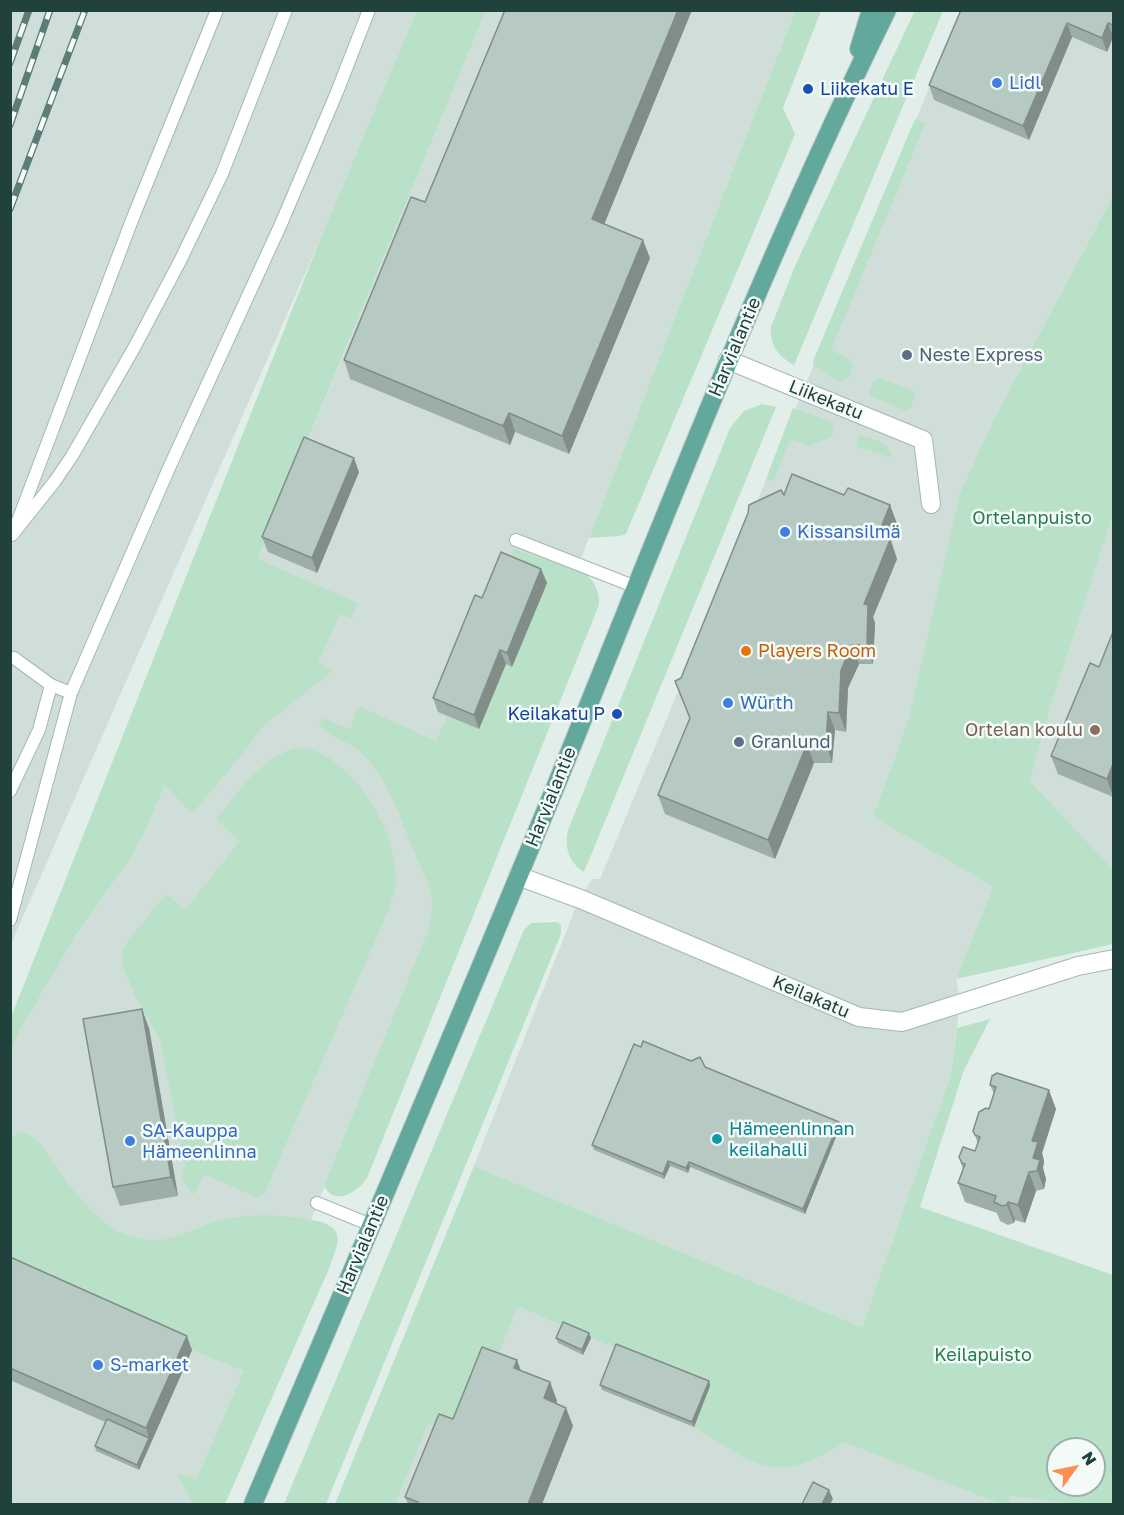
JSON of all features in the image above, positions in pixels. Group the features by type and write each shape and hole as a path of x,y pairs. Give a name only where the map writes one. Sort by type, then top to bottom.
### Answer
{"main road":[{"name":"Harvialantie","path":"849,90 871,10"},
{"name":"Harvialantie","path":"253,1504 518,876 728,360 887,10"}],"street":[{"name":"Liikekatu","path":"728,360 923,440 931,504"},
{"name":"Keilakatu","path":"518,876 583,900 859,1017 902,1022 1078,966 1113,959"}],"lane":[{"path":"11,537 132,220 217,10"},
{"path":"11,537 72,456 165,290 222,174 285,10"},
{"path":"10,920 71,693 169,468 281,224 369,10"},
{"path":"516,540 636,587"},
{"path":"12,659 51,685 71,693"},
{"path":"10,791 39,730 51,685"},
{"path":"317,1203 371,1225"}],"shaded area":[{"path":"11,11 420,11 11,944"},
{"path":"486,11 795,11 589,538 261,1342 225,1504 11,1504 11,1027 129,861 143,836 195,714 284,572 258,560"},
{"path":"961,11 1113,11 1113,196 996,415 909,718 873,817 993,887 956,979 960,1002 951,1074 862,1327 474,1166 579,899 592,879 600,879"},
{"path":"1113,515 1113,869 1030,781 1049,712"},
{"path":"441,1247 1009,1496 1072,1504 335,1504"}],"green space":[{"path":"915,10 943,11 794,365 776,350 773,345 771,327 795,266"},
{"path":"417,11 486,11 258,559 358,603 351,619 340,614 318,663 332,671 262,727 192,814 165,785 143,836 129,861 76,935 19,1031 11,1050 11,1017 319,242"},
{"path":"795,11 821,11 783,108 795,134 626,534 589,538"},
{"path":"915,119 925,124 831,350 848,358 853,365 850,376 842,382 838,381 814,366 813,361"},
{"name":"Ortelanpuisto","path":"1113,196 1113,515 1049,712 1030,781 1113,869 1113,944 956,979 993,887 873,817 909,718 960,493 996,415"},
{"path":"880,378 914,391 915,398 909,410 906,411 871,396 869,393 871,386 875,380"},
{"path":"762,404 776,407 584,872 569,854 568,830 730,428 744,411"},
{"path":"793,408 829,421 833,425 834,432 830,437 809,446 793,440 789,442 774,481 766,479"},
{"path":"859,435 885,445 892,458 856,446"},
{"path":"513,549 584,572 596,587 599,605 367,1178 352,1192 334,1196 324,1186 428,931 432,903 431,893 392,798 377,772 355,747 331,735 319,722 324,718 350,730 355,713 361,707 436,741 447,716 479,729 506,664 513,667 507,567"},
{"path":"300,747 319,753 338,764 369,799 390,842 395,864 396,884 388,911 264,1194 256,1197 205,1175 193,1195 182,1179 185,1164 160,1040 135,996 123,966 122,954 127,942 166,894 185,910 240,841 216,819 263,766 286,751"},
{"path":"558,922 561,926 561,934 326,1504 284,1504 524,930 531,923"},
{"name":"Keilapuisto","path":"990,1019 964,1070 920,1207 1113,1275 1113,1504 1072,1504 1009,1496 1011,1504 1001,1504 844,1442 800,1464 783,1467 766,1466 734,1451 694,1427 710,1385 591,1338 518,1306 493,1367 445,1432 428,1424 395,1504 335,1504 474,1166 862,1327 951,1074 957,1028"},
{"path":"22,1132 32,1136 39,1143 81,1200 93,1212 105,1223 134,1237 160,1240 222,1220 254,1216 308,1219 321,1222 335,1230 338,1236 336,1251 328,1271 225,1504 194,1504 178,1477 181,1474 197,1479 244,1371 11,1269 10,1139"}],"building":[{"path":"505,10 678,10 592,219 643,240 562,436 509,413 503,426 344,360 411,197 425,202"},
{"name":"Lidl","path":"961,10 1113,10 1113,25 1108,23 1102,38 1067,23 1023,126 929,85"},
{"path":"304,437 354,458 312,558 262,537"},
{"path":"792,474 844,495 848,488 890,505 878,535 890,540 864,604 868,605 867,645 852,645 841,670 839,713 828,712 826,744 807,744 768,840 658,795 690,718 675,681 681,678 748,513 749,505 781,490 784,495"},
{"path":"501,552 541,569 507,653 500,650 474,715 433,698 475,595 482,598"},
{"name":"Ortelan koulu","path":"1113,632 1113,764 1107,779 1051,756 1090,663 1099,667"},
{"path":"142,1009 171,1177 113,1187 83,1019"},
{"name":"Hämeenlinnan keilahalli","path":"643,1041 691,1061 700,1057 705,1067 839,1122 803,1209 689,1162 686,1168 668,1161 663,1174 592,1145 634,1044 641,1047"},
{"path":"997,1073 1049,1090 1032,1141 1038,1142 1033,1158 1040,1160 1037,1171 1029,1172 1018,1205 1008,1202 1007,1205 1002,1206 994,1202 996,1196 958,1183 965,1164 959,1157 963,1147 975,1151 980,1137 973,1131 979,1112 986,1108 989,1109 996,1087 990,1085 992,1076"},
{"name":"S-market","path":"10,1257 187,1336 146,1428 10,1368"},
{"path":"563,1322 589,1333 582,1350 556,1338"},
{"path":"616,1344 709,1381 692,1422 600,1385"},
{"path":"482,1347 517,1360 514,1368 550,1382 544,1398 566,1408 528,1504 417,1504 418,1502 405,1497 439,1414 453,1419"},
{"path":"107,1419 149,1438 137,1465 95,1446"},
{"path":"813,1482 829,1490 822,1504 802,1504"}],"railway":[{"path":"10,63 29,10"},
{"path":"10,125 50,10"},
{"path":"10,209 85,10"}],"place":[{"name":"Lidl","path":"997,83"},
{"name":"Liikekatu E","path":"808,89"},
{"name":"Neste Express","path":"907,355"},
{"name":"Kissansilmä","path":"785,532"},
{"name":"Players Room","path":"746,651"},
{"name":"Würth","path":"728,703"},
{"name":"Keilakatu P","path":"617,714"},
{"name":"Ortelan koulu","path":"1095,730"},
{"name":"Granlund","path":"739,742"},
{"name":"Hämeenlinnan keilahalli","path":"717,1139"},
{"name":"SA-Kauppa Hämeenlinna","path":"130,1141"},
{"name":"S-market","path":"98,1365"}]}
